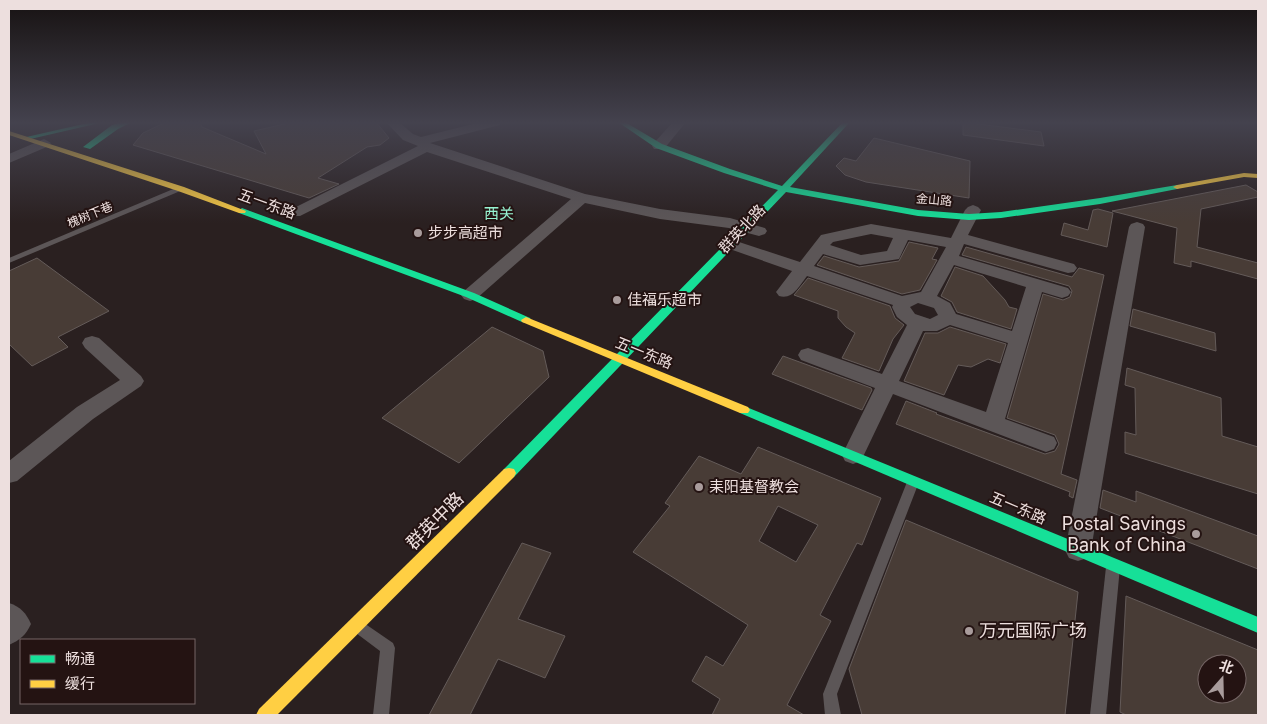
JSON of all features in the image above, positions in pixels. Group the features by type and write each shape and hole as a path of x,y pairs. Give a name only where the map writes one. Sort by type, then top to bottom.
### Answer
{"main road":[{"name":"五一东路","path":"78,156 480,291"},
{"name":"五一东路","path":"104,156 284,217 480,291 619,359 857,446 914,481 1080,538 1114,565 1258,625"},
{"name":"金山路","path":"699,156 787,186 803,187 918,213 971,213 1100,201 1244,175 1258,176"},
{"name":"群英北路","path":"625,348 738,250 758,228 787,186 815,156"},
{"path":"803,187 830,156"},
{"name":"金山路","path":"971,213 1084,196 1234,169 1258,170"},
{"name":"五一东路","path":"625,348 644,356 634,365"},
{"name":"群英中路","path":"265,715 357,625 619,359 625,348"},
{"path":"624,376 634,365"}],"street":[{"path":"295,213 402,156"},
{"path":"458,156 582,198 660,214 758,228"},
{"path":"480,291 582,198"},
{"path":"927,298 971,213"},
{"path":"1080,538 1137,227"},
{"path":"785,292 827,238 871,229 1068,268"},
{"path":"819,247 860,260 893,254 904,235"},
{"path":"955,247 1036,284 1062,292"},
{"path":"738,250 903,302 912,298 927,298 944,307 947,318"},
{"path":"993,423 1036,284"},
{"path":"903,302 902,312 917,323 935,325 942,323 947,318"},
{"path":"947,318 1018,340"},
{"path":"857,446 917,323"},
{"path":"9,474 85,413 134,381 92,343"},
{"path":"808,355 1046,443"},
{"path":"9,616 17,624 9,632"}],"lane":[{"name":"槐树下巷","path":"9,261 181,189"},
{"path":"833,715 830,694 914,481"},
{"path":"1098,715 1114,565"},
{"path":"357,625 388,648 380,715"}],"building":[{"path":"169,156 353,156 318,178 339,184 309,198"},
{"path":"860,156 948,156 970,161 969,198 866,182 845,175 836,166 844,158 856,161"},
{"path":"1246,185 1258,192 1258,197 1201,209 1197,247 1258,263 1258,279 1191,261 1191,267 1174,263 1177,228 1112,211"},
{"path":"1098,209 1113,213 1107,247 1061,235 1064,223 1088,230 1093,210"},
{"path":"909,242 938,248 932,259 937,260 920,290 902,294 817,265 824,256 859,267 899,261"},
{"path":"966,247 1072,277 1079,268 1104,275 1061,474 1077,480 1073,498 1069,496 1070,492 896,424 906,401 1045,454 1055,451 1059,444 1055,435 1007,418 1043,294 1063,300 1070,297 1072,291 1069,286 962,255"},
{"path":"37,258 109,311 58,337 68,347 32,366 9,344 9,271"},
{"path":"955,267 983,276 1009,307 1017,309 1011,329 957,312 952,302 941,296"},
{"path":"808,278 890,306 895,318 904,325 893,339 879,371 842,358 855,333 838,318 838,311 794,295"},
{"path":"1133,309 1215,333 1216,351 1130,326"},
{"path":"492,327 543,351 549,377 459,463 382,418"},
{"path":"950,327 1006,344 1000,363 988,359 971,367 958,365 944,395 904,381 925,333 938,333"},
{"path":"783,356 871,388 872,390 862,410 772,374"},
{"path":"1127,368 1221,398 1222,436 1258,447 1258,494 1125,453 1125,432 1136,435 1135,388 1125,385"},
{"path":"758,447 881,498 862,545 857,543 820,615 831,621 787,705 804,715 712,715 720,699 692,681 706,656 723,666 748,625 633,552 670,506 665,503 699,456 741,474","holes":["778,506 818,525 796,562 759,541"]},
{"path":"1103,490 1136,502 1136,491 1258,536 1258,569 1100,508"},
{"name":"万元国际广场","path":"906,520 1078,592 1065,715 862,715 849,669"},
{"path":"522,543 551,553 518,619 565,636 545,678 498,659 470,715 429,715"},
{"path":"1126,596 1258,650 1258,715 1126,715 1120,712"}],"traffic: fast":[{"path":"686,156 784,189 918,213 969,217 1001,215 1100,201 1177,187"},
{"path":"509,473 815,156"},
{"path":"242,211 470,295 526,320"},
{"path":"744,410 1258,625"}],"traffic: slow":[{"path":"79,156 242,211"},
{"path":"1177,187 1244,175 1258,176"},
{"path":"526,320 744,410"},
{"path":"265,715 509,473"}],"place":[{"name":"步步高超市","path":"418,233"},
{"name":"佳福乐超市","path":"617,300"},
{"name":"耒阳基督教会","path":"699,487"},
{"name":"Postal Savings Bank of China","path":"1196,534"},
{"name":"万元国际广场","path":"969,631"}],"district":[{"name":"西关","path":"499,214"}]}
